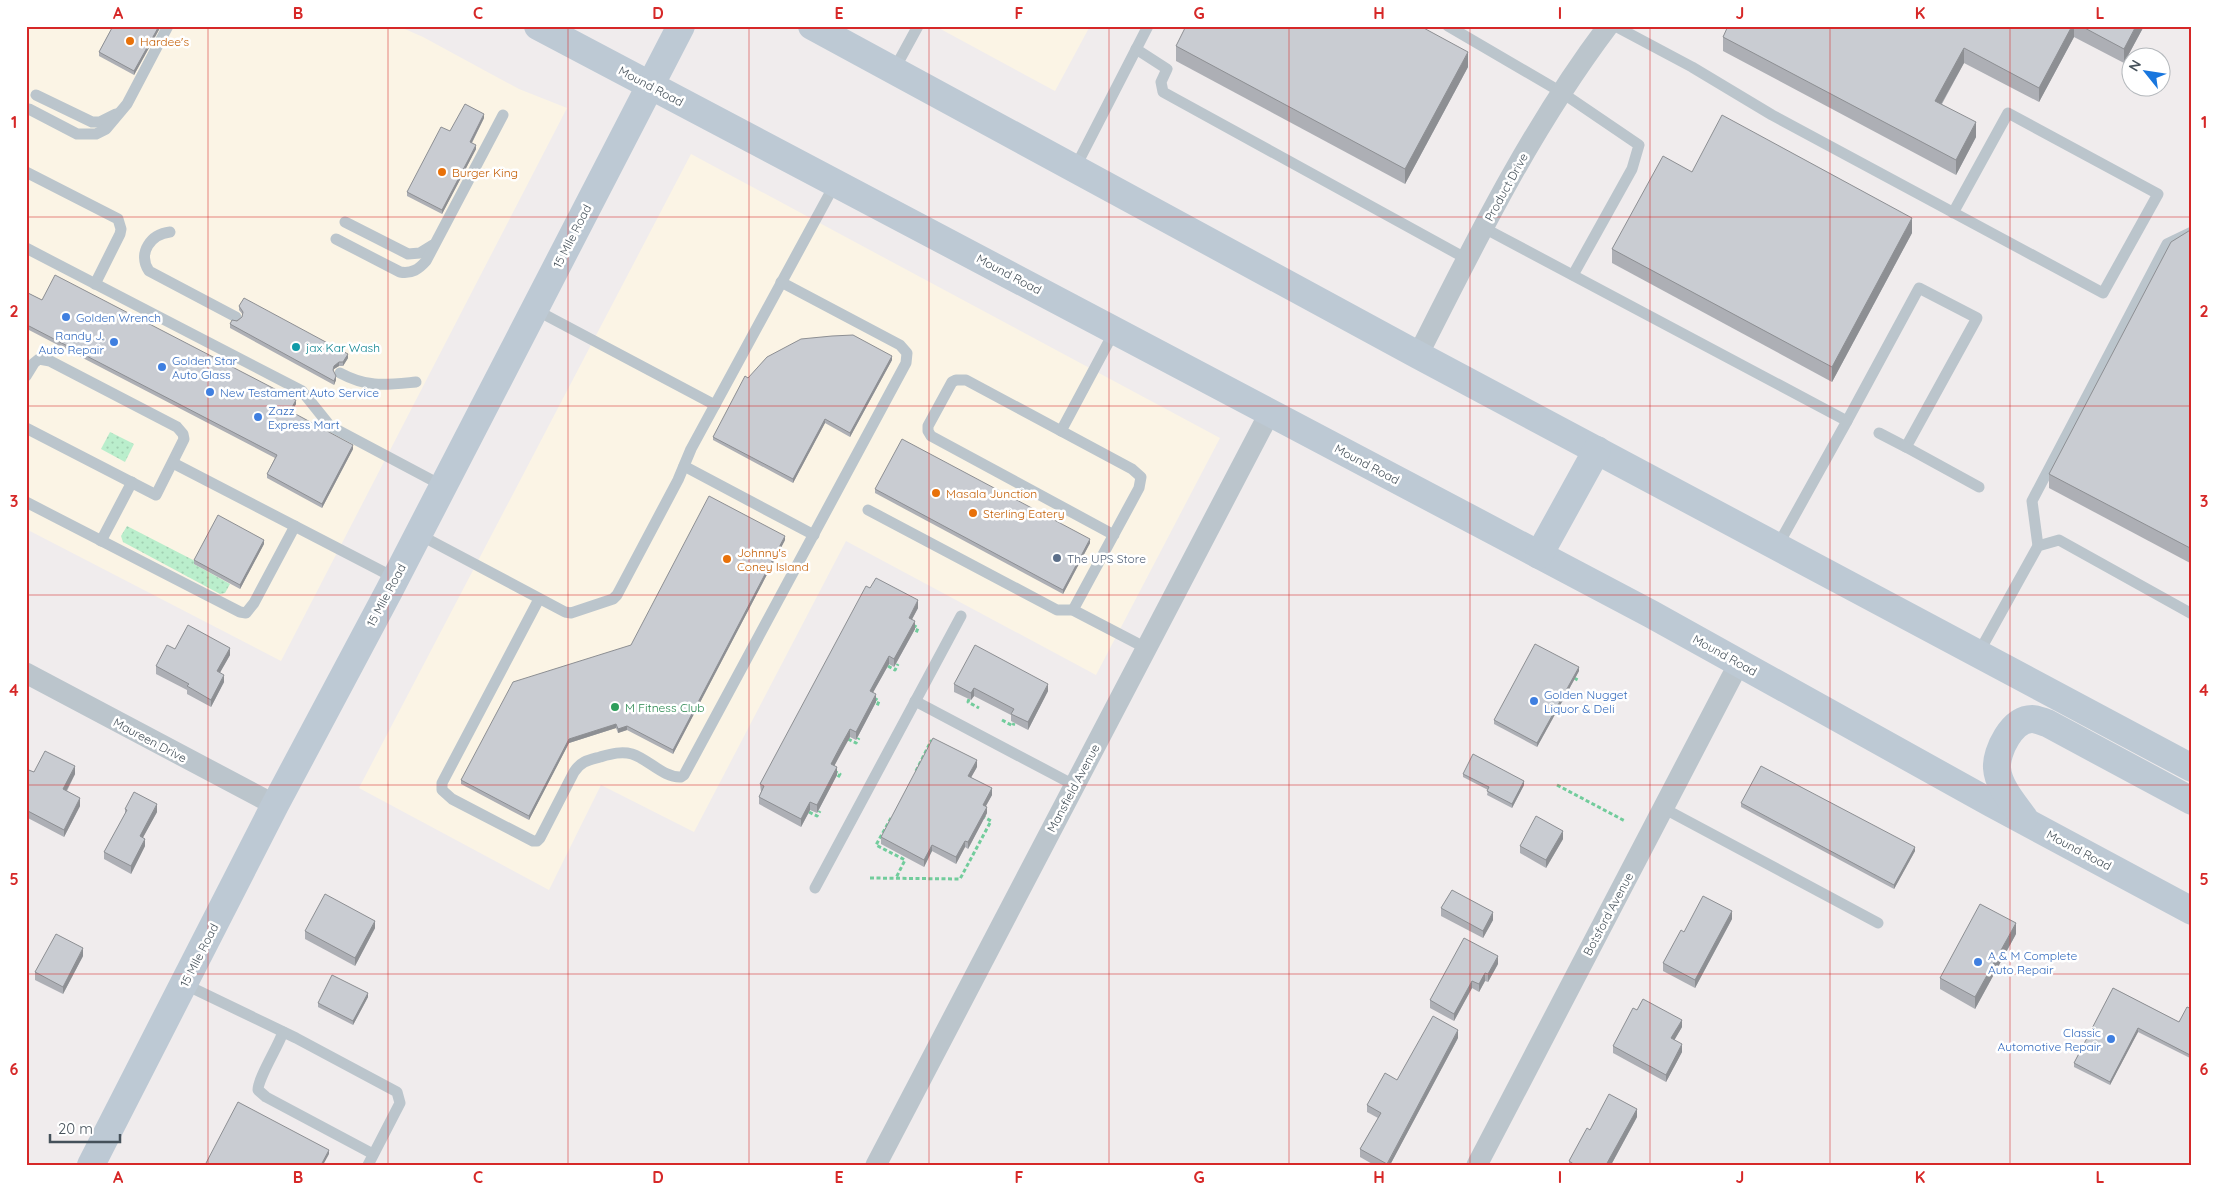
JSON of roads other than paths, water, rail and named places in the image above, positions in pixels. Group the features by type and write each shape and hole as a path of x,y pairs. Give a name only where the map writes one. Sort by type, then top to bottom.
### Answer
{"main road":[{"name":"Mound Road","path":"538,26 1539,555 2192,911"},
{"name":"15 Mile Road","path":"91,1165 275,805 418,534 681,26"},
{"path":"812,26 1418,355 2192,768"},
{"path":"1539,555 1597,450"},
{"path":"2027,822 2002,784 1997,769 1998,753 2008,736 2018,724 2032,718 2047,723 2192,801"}],"street":[{"name":"Product Drive","path":"1418,355 1467,259 1538,129 1561,92 1608,26"},
{"name":"Mansfield Avenue","path":"876,1165 1270,412"},
{"name":"Botsford Avenue","path":"1477,1165 1739,663"},
{"name":"Maureen Drive","path":"26,673 275,805"}],"lane":[{"path":"29,109 77,134 96,134 106,129 127,104 168,26"},
{"path":"894,70 918,26"},
{"path":"1075,168 1148,26"},
{"path":"1448,26 1561,92 1639,145 1632,169 1573,275"},
{"path":"1615,26 1692,67 1772,115 1953,213 2103,293 2158,194 2008,113 1953,213"},
{"path":"1136,50 1167,69 1161,82 1163,92 1467,259"},
{"path":"36,95 92,122 100,122 115,115 127,104"},
{"path":"336,239 404,273 419,268 426,261 504,115"},
{"path":"26,172 118,219 121,229 120,234 95,284"},
{"path":"418,534 538,599 571,613 617,596 715,405 836,182"},
{"path":"345,222 408,254 424,251 436,242"},
{"path":"1484,228 1847,421"},
{"path":"170,232 158,235 146,246 145,259 149,270 236,317"},
{"path":"1978,654 2038,546 2032,501 2167,244 2192,232"},
{"path":"26,248 302,391 330,426 443,486"},
{"path":"538,599 442,783 442,790 452,800 533,841 537,841 540,838 574,772 586,760 624,753 633,754 673,776 681,777 684,775 907,358 907,352 900,345 782,282"},
{"path":"1777,547 1919,288 1977,318 1906,447"},
{"path":"534,309 715,405"},
{"path":"1061,431 1115,330"},
{"path":"26,376 34,362 39,359 50,361 177,428 183,434 184,439 156,495 26,428"},
{"path":"340,373 353,380 379,386 416,382"},
{"path":"1073,610 1114,535 1139,488 1141,477 1132,469 961,379 956,380 949,386 928,426 928,431 935,438 1114,535"},
{"path":"1879,433 1979,487"},
{"path":"173,463 395,578"},
{"path":"684,466 814,535"},
{"path":"101,541 132,482"},
{"path":"26,502 235,610 246,613 254,603 295,526"},
{"path":"868,510 1057,610 1073,610 1146,648"},
{"path":"2038,546 2059,540 2192,614"},
{"path":"815,888 961,616"},
{"path":"915,701 1074,785"},
{"path":"1663,808 1878,923"},
{"path":"184,984 283,1032 397,1092 400,1103 368,1165"},
{"path":"283,1032 277,1049 260,1080 258,1090 373,1154"}],"place":[{"name":"Hardee's","path":"130,41"},
{"name":"Burger King","path":"442,172"},
{"name":"Golden Wrench","path":"66,317"},
{"name":"Randy J. Auto Repair","path":"114,342"},
{"name":"jax Kar Wash","path":"296,347"},
{"name":"Golden Star Auto Glass","path":"162,367"},
{"name":"New Testament Auto Service","path":"210,392"},
{"name":"Zazz Express Mart","path":"258,417"},
{"name":"Masala Junction","path":"936,493"},
{"name":"Sterling Eatery","path":"973,513"},
{"name":"The UPS Store","path":"1057,558"},
{"name":"Johnny's Coney Island","path":"727,559"},
{"name":"Golden Nugget Liquor & Deli","path":"1534,701"},
{"name":"M Fitness Club","path":"615,707"},
{"name":"A & M Complete Auto Repair","path":"1978,962"},
{"name":"Classic Automotive Repair","path":"2111,1039"}]}
